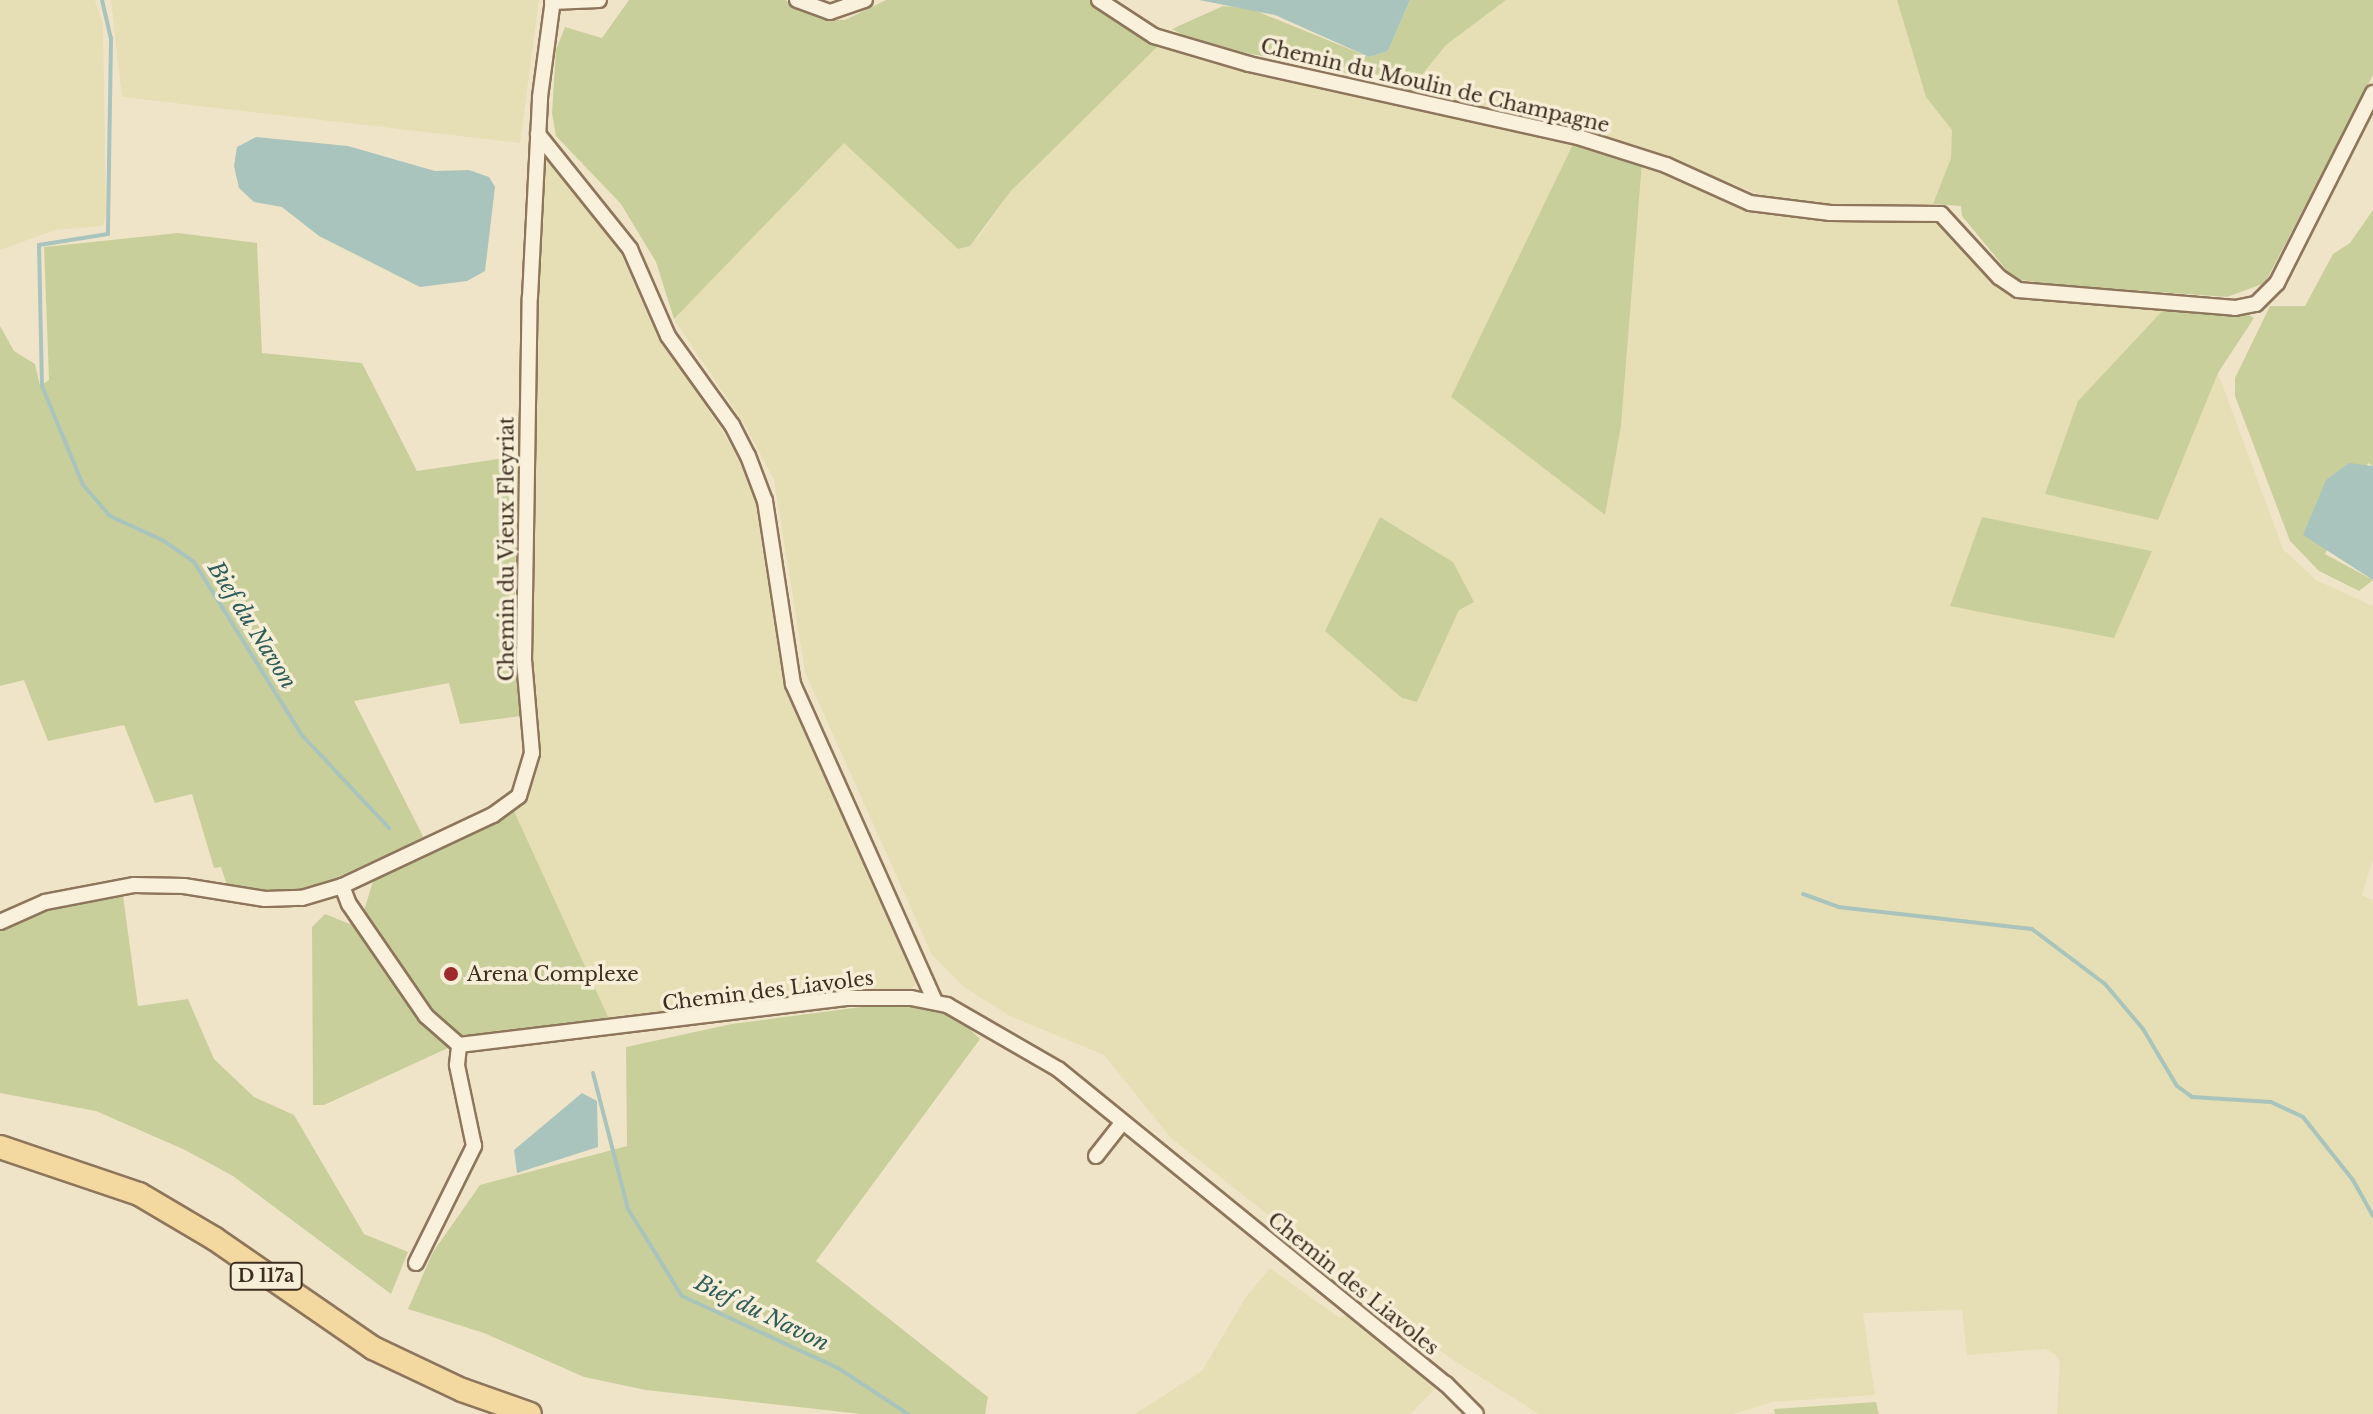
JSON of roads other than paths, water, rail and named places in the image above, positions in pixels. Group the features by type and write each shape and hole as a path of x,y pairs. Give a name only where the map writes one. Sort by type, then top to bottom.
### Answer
{"main road":[{"name":"D 117a","path":"0,1147 139,1194 215,1239 373,1348 462,1390 530,1414"}],"street":[{"path":"552,1 599,0"},
{"path":"797,0 830,12 865,0"},
{"name":"Chemin du Moulin de Champagne","path":"1099,0 1131,26 1203,51 1587,139 1666,165 1750,203 1830,213 1941,214 1999,277 2018,290 2235,308 2256,304 2277,283 2373,93"},
{"name":"Chemin du Vieux Fleyriat","path":"0,922 45,902 134,885 184,886 284,900 342,886 507,807 519,796 531,769 524,608 538,134 552,1"},
{"path":"538,134 630,249 668,336 732,425 748,456 765,501 793,684 935,1001"},
{"path":"342,886 349,904 426,1016 459,1045 457,1065 474,1146 416,1263"},
{"name":"Chemin des Liavoles","path":"459,1045 846,998 935,1001 1031,1049 1434,1374 1476,1414"},
{"path":"1096,1156 1122,1123"}],"water":[{"path":"1199,0 1410,0 1388,51 1369,57 1275,15"},
{"path":"256,137 348,146 435,171 469,170 489,177 495,187 485,271 467,281 420,287 319,236 282,207 254,202 239,188 234,166 237,147"},
{"path":"2349,463 2373,466 2373,580 2303,535 2326,480"},
{"path":"582,1093 597,1101 598,1147 517,1173 514,1150"}],"waterway":[{"name":"Bief du Navon","path":"102,0 111,38 108,234 39,245 42,386 83,485 110,516 164,541 194,562 301,734 389,828"},
{"path":"1803,894 1838,907 2032,929 2105,984 2143,1029 2177,1086 2192,1097 2271,1102 2303,1117 2353,1180 2373,1216"},
{"name":"Bief du Navon","path":"593,1073 628,1209 682,1296 838,1368 908,1414"}],"place":[{"name":"Arena Complexe","path":"451,974"}]}
